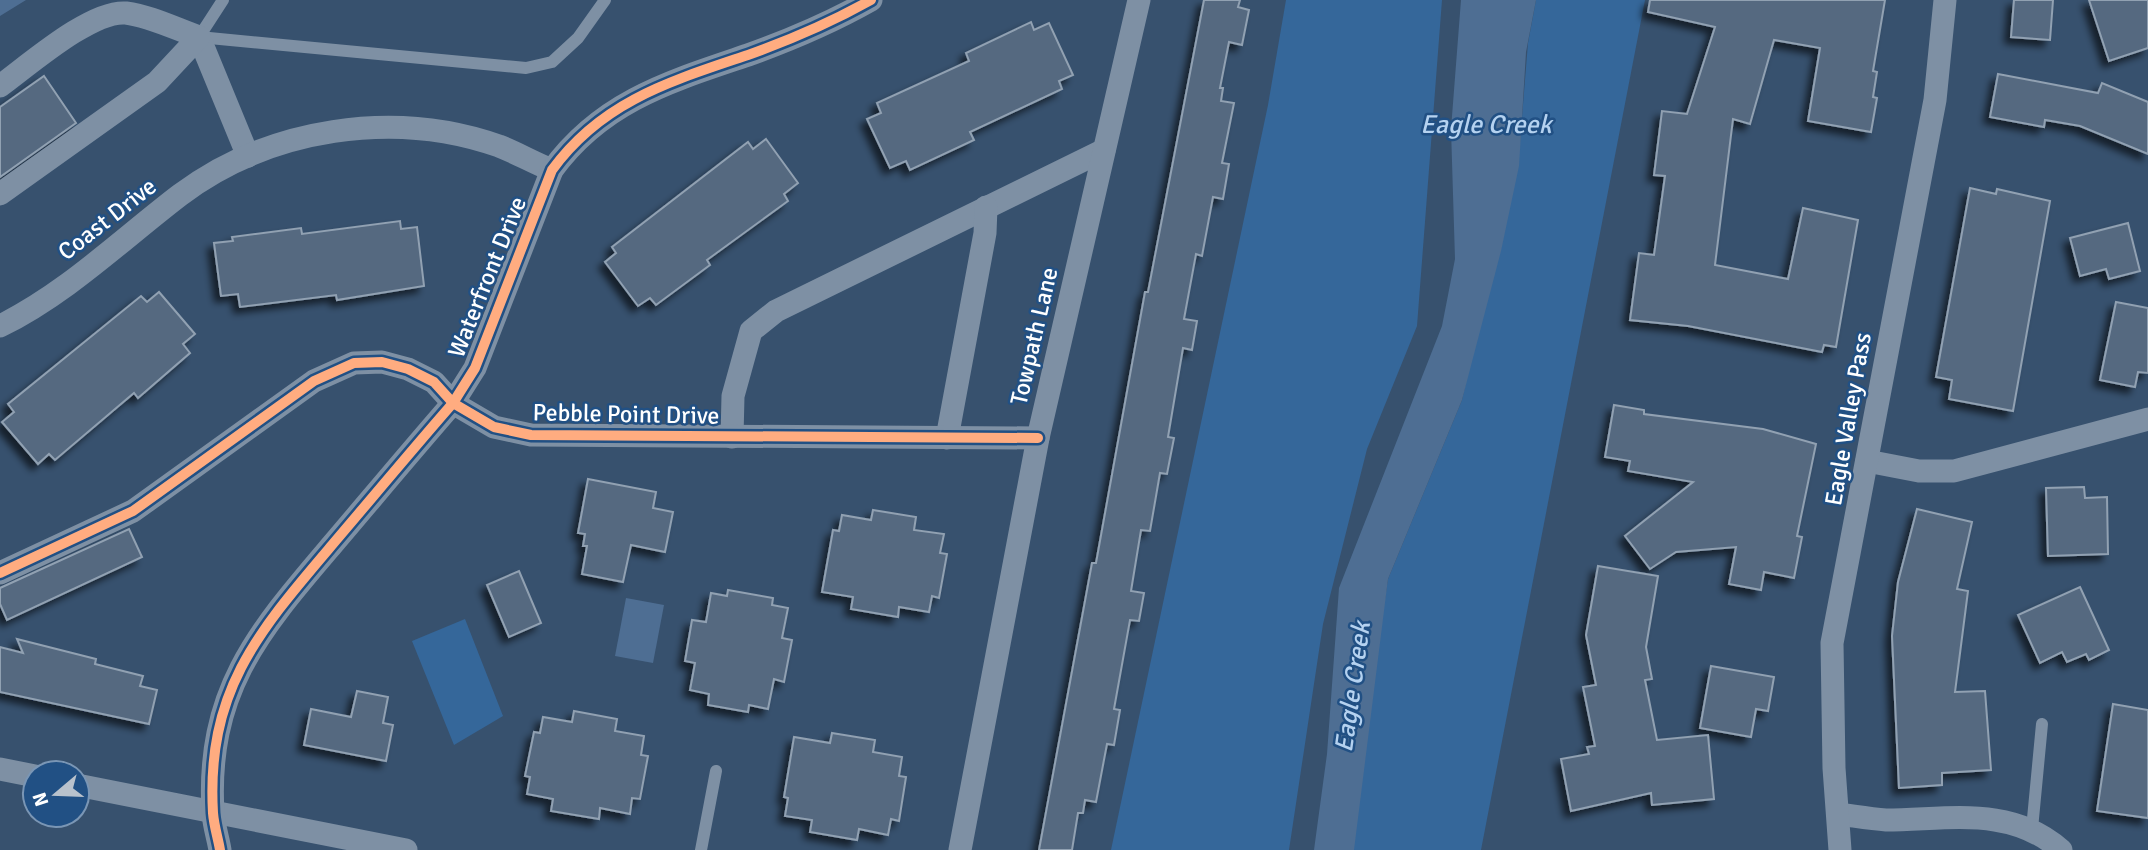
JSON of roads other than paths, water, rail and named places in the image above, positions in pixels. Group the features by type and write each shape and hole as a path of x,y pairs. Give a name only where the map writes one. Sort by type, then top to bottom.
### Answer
{"street":[{"name":"Waterfront Drive","path":"220,850 213,812 214,757 218,729 241,662 278,607 453,402 475,368 552,170 590,129 639,95 678,77 787,40 871,0"},
{"name":"Towpath Lane","path":"960,850 1038,438 1139,0"},
{"name":"Eagle Valley Pass","path":"1840,850 1832,643 1935,100 1945,0"},
{"path":"0,86 89,23 112,13 139,16 199,37 248,156"},
{"path":"0,194 157,82 199,37"},
{"name":"Coast Drive","path":"0,326 75,279 182,194 248,156 308,136 391,127 474,139 501,147 552,170"},
{"path":"732,437 733,396 751,331 776,311 1104,150"},
{"path":"947,438 985,233 986,207"},
{"name":"Pebble Point Drive","path":"0,573 133,511 314,381 341,367 382,362 408,369 434,382 453,402 494,427 531,435 1038,438"},
{"path":"1867,461 1919,471 1954,471 2148,419"},
{"path":"0,769 21,773"},
{"path":"91,788 406,850"},
{"path":"1838,814 1883,820 1967,816 2010,821 2032,829 2061,850"}],"lane":[{"path":"223,0 199,37 526,68 552,62 578,38 605,0"},
{"path":"2032,829 2042,724"},
{"path":"701,850 716,771"}],"water":[{"path":"0,0 26,0 0,16"},
{"name":"Eagle Creek","path":"1461,0 1536,0 1526,52 1519,166 1501,251 1462,400 1388,579 1354,850 1314,850 1327,754 1339,588 1442,326 1455,259 1451,129"},
{"path":"626,598 664,605 653,663 615,656"}]}
